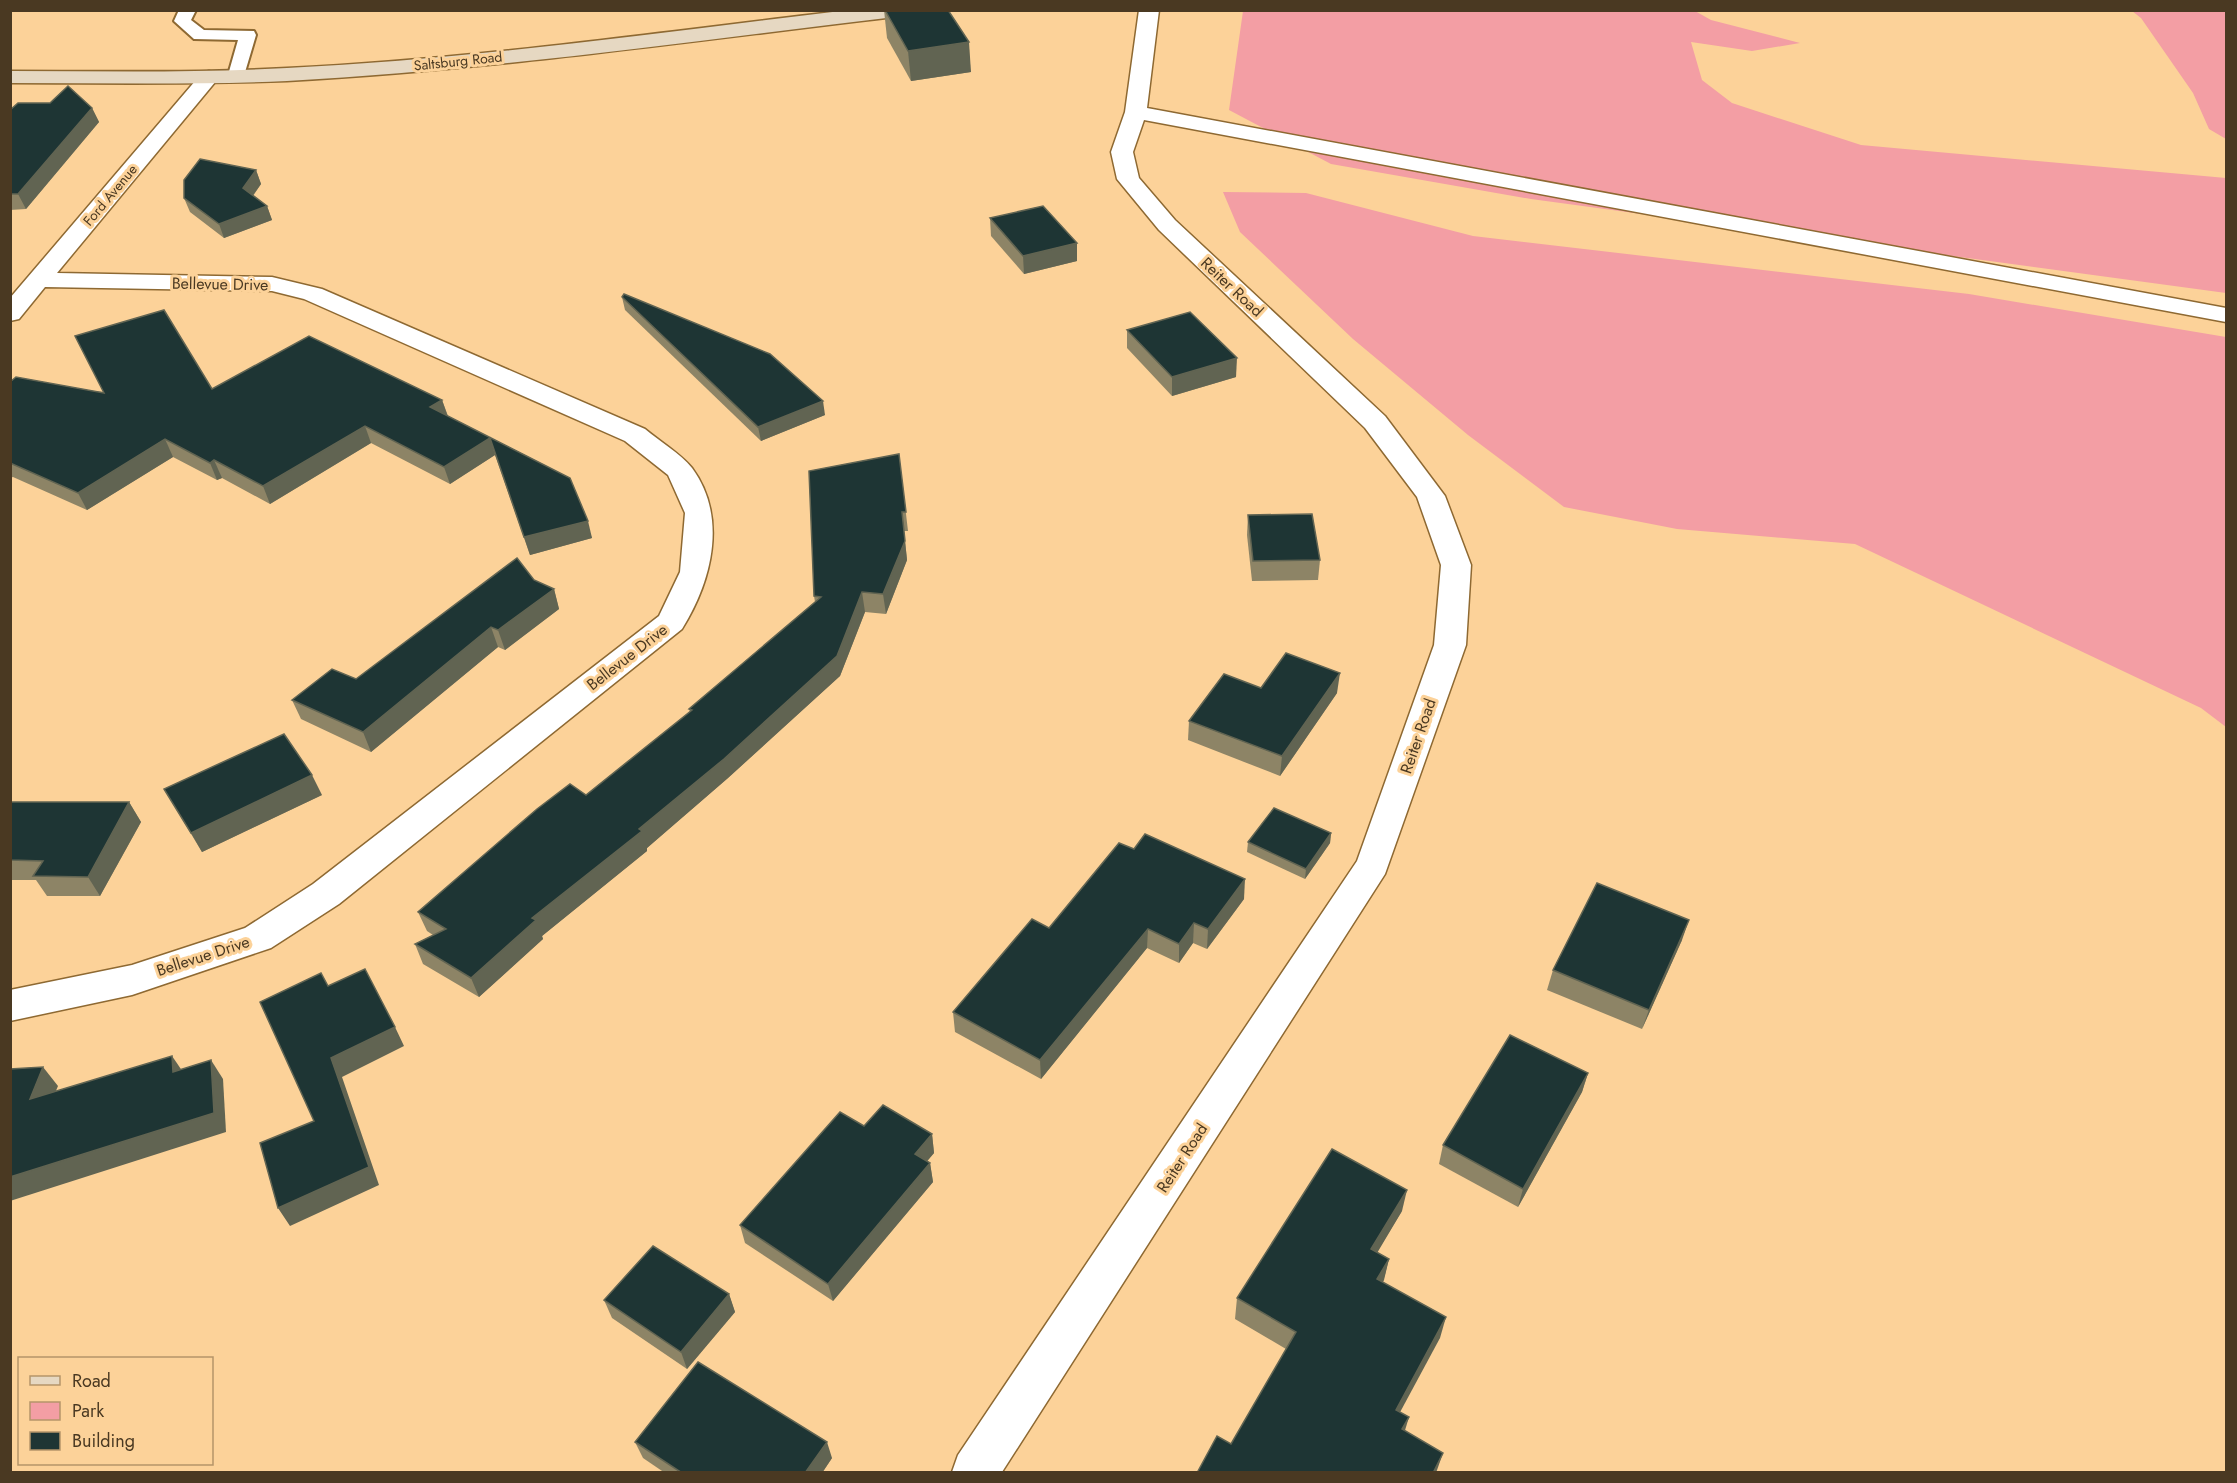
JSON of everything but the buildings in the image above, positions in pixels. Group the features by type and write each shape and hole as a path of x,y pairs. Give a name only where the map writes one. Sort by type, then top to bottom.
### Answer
{"main road":[{"name":"Saltsburg Road","path":"10,77 209,77 408,66 903,10"}],"street":[{"name":"Reiter Road","path":"975,1473 1373,865 1450,645 1456,565 1431,496 1375,422 1167,225 1128,178 1122,152 1136,112 1149,10"},
{"name":"Ford Avenue","path":"10,314 209,77"},
{"path":"1136,112 2226,315"},
{"name":"Bellevue Drive","path":"10,1006 132,980 258,938 326,894 671,622 695,572 699,513 680,471 635,435 314,294 272,284 39,280"}],"lane":[{"path":"188,10 182,21 200,35 248,34 237,75"}],"green space":[{"path":"1243,11 1695,11 1711,20 1800,43 1752,51 1691,42 1702,80 1732,103 1861,145 2226,178 2226,293 1531,199 1331,164 1229,110"},
{"path":"2132,11 2226,11 2226,139 2209,129 2193,93 2141,18"},
{"path":"1223,192 1306,193 1473,236 1969,294 2226,337 2226,727 2201,708 1855,544 1677,529 1564,507 1468,435 1353,339 1240,232"}]}
